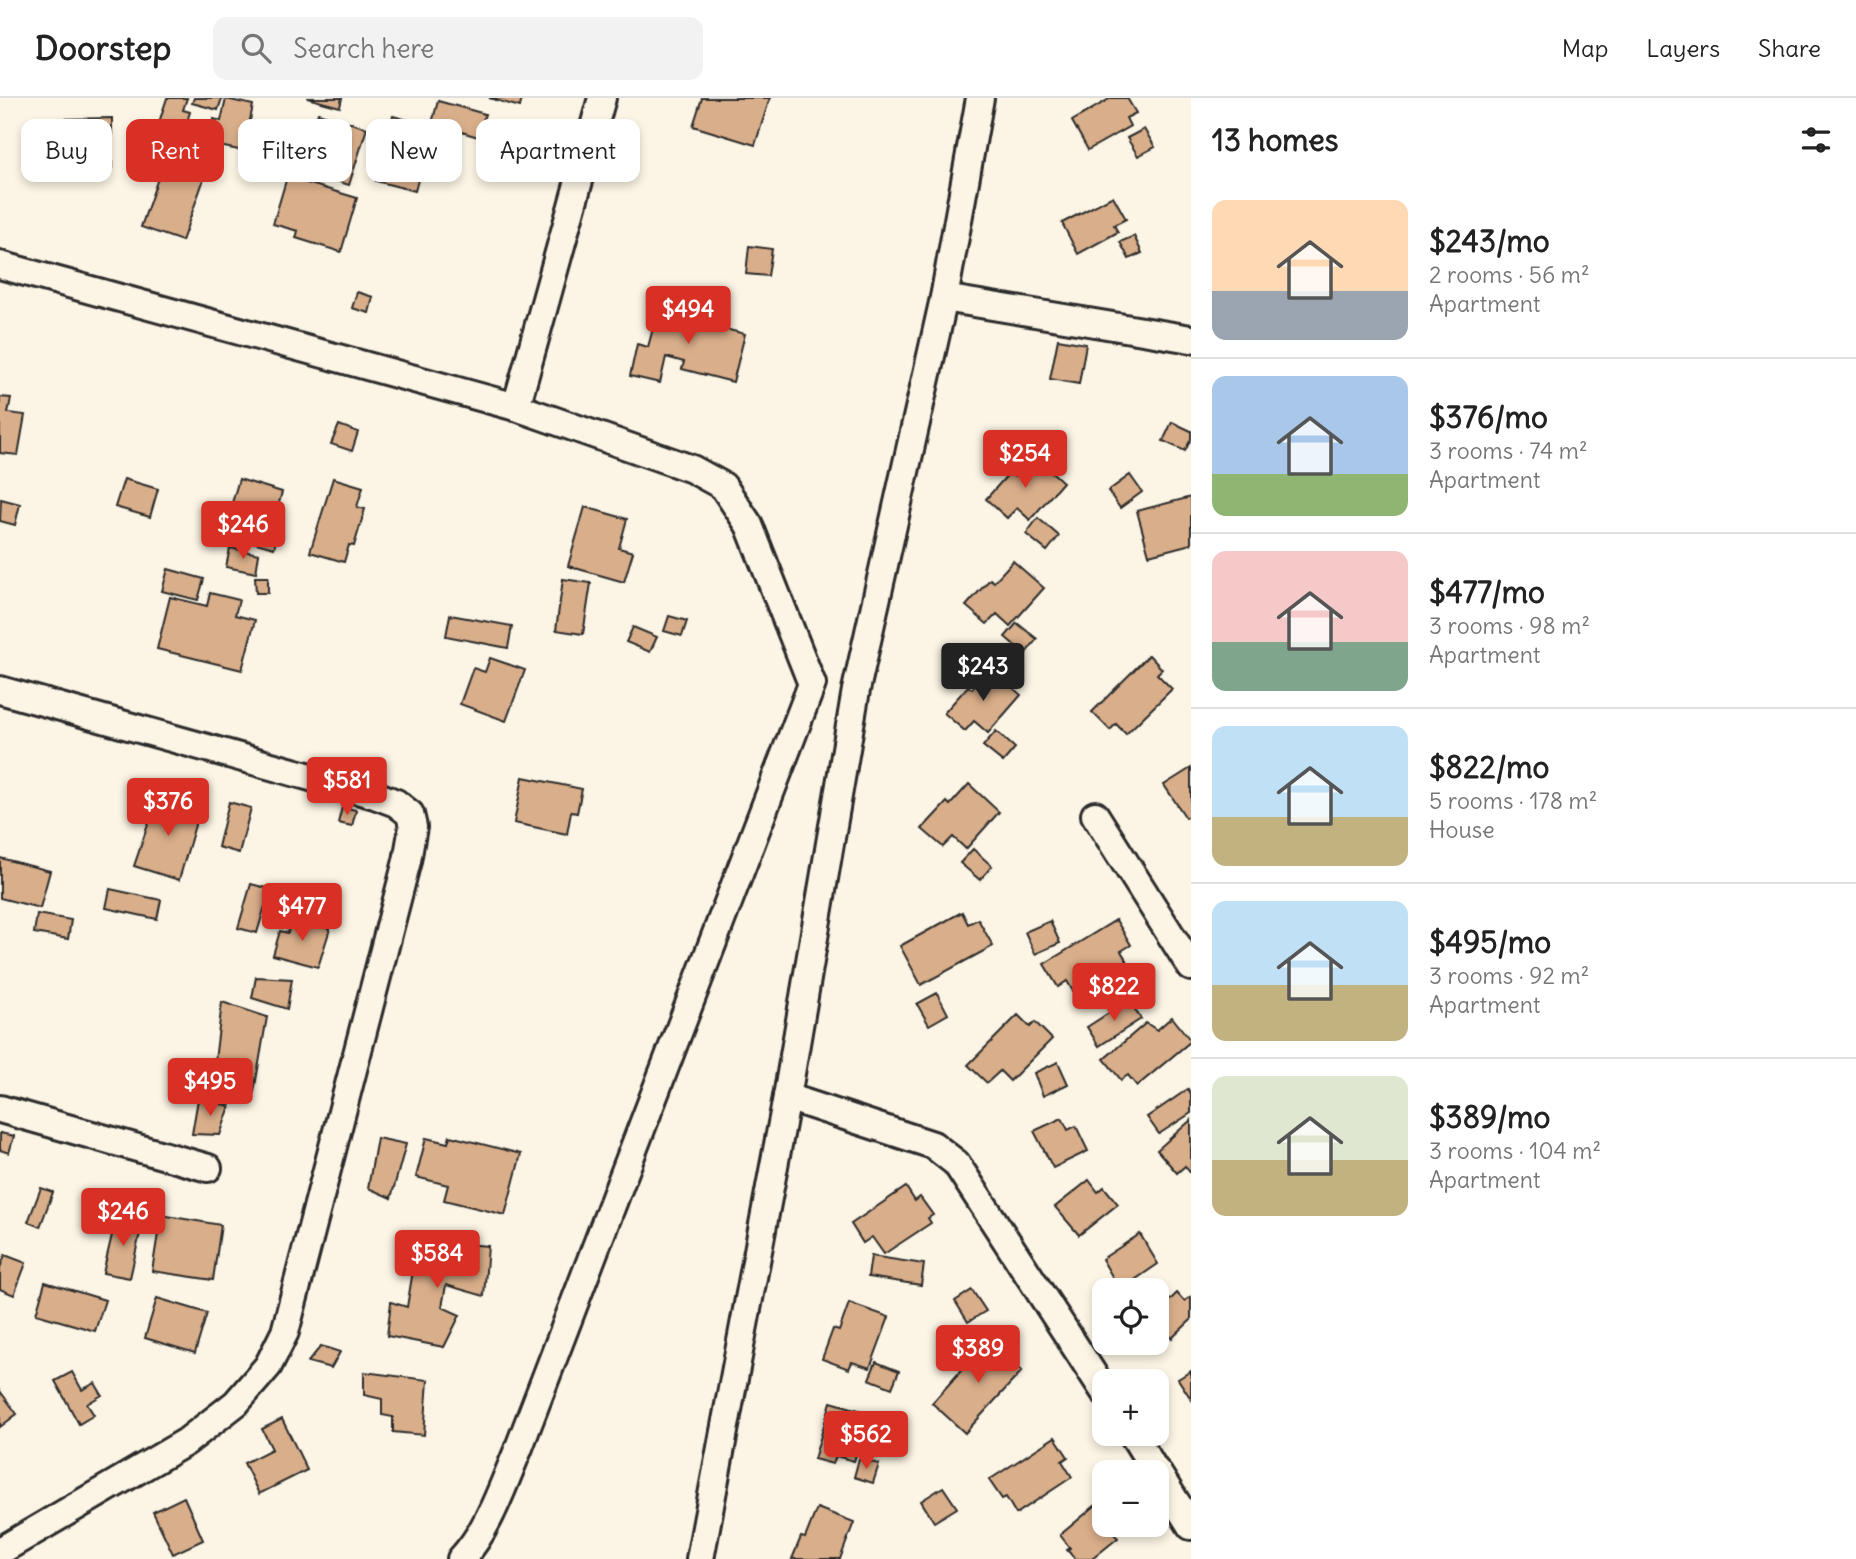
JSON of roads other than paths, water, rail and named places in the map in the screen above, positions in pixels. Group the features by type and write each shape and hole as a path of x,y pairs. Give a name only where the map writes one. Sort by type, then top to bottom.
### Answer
{"street":[{"path":"516,407 602,98"},
{"path":"700,1559 787,1097 856,690 944,298 980,98"},
{"path":"0,265 516,407 692,469 723,486 748,525 812,684 518,1450 496,1504 468,1552 461,1559"},
{"path":"944,298 1191,339"},
{"path":"812,684 856,690"},
{"path":"0,690 375,794 396,803 410,814 412,827 407,861 285,1332 268,1366 236,1403 186,1443 0,1551"},
{"path":"1095,815 1191,967"},
{"path":"787,1097 933,1145 956,1163 1092,1373"},
{"path":"0,1109 208,1168"},
{"path":"1169,1491 1191,1526"}]}
